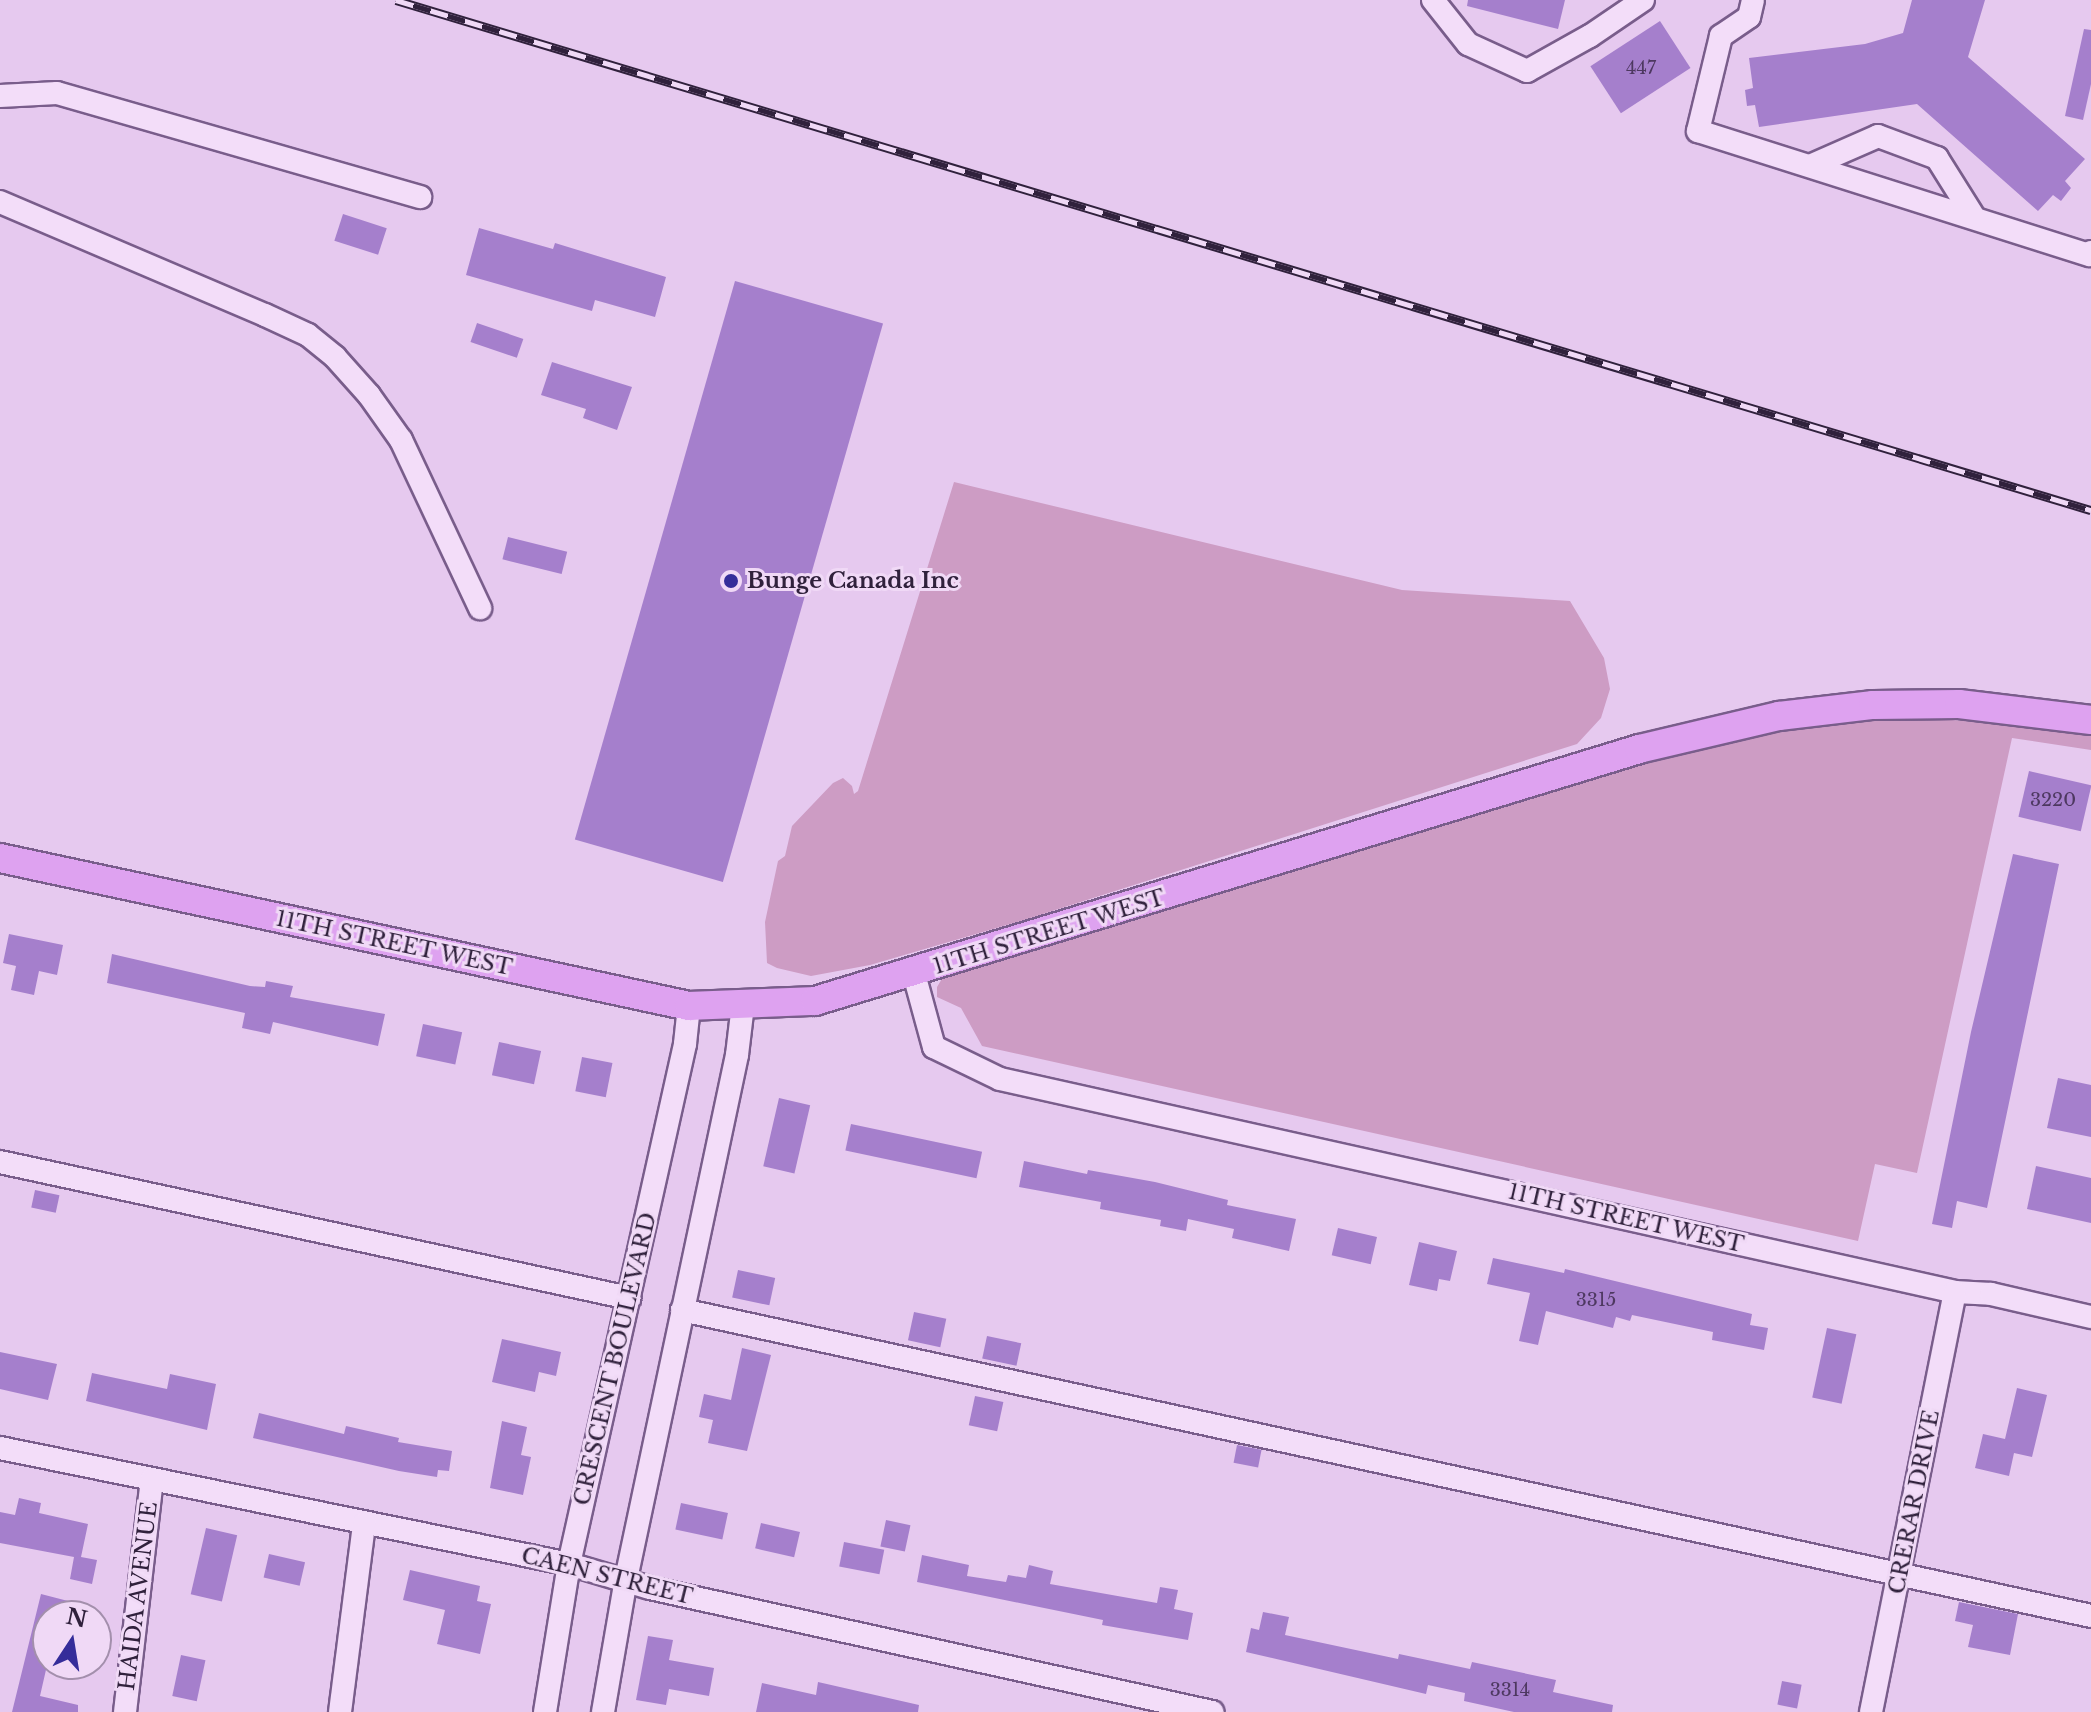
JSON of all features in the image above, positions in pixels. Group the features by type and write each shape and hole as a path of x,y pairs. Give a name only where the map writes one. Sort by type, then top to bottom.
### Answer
{"main road":[{"name":"11TH STREET WEST","path":"0,858 689,1006 815,1001 914,974 1639,749 1779,716 1873,705 1959,704 2091,720"}],"street":[{"path":"1433,0 1468,44 1527,71 1590,36 1643,0"},
{"path":"1753,0 1749,17 1721,36 1698,131 2090,255 2091,252"},
{"path":"0,96 57,93 420,197"},
{"path":"1812,165 1878,136 1937,158 1974,217"},
{"path":"0,202 265,315 308,335 335,357 401,440 480,608"},
{"name":"11TH STREET WEST","path":"914,974 934,1047 1000,1079 1955,1292 1991,1294 2091,1317"},
{"path":"603,1712 626,1579 737,1055 743,1005"},
{"name":"CRESCENT BOULEVARD","path":"545,1712 569,1564 685,1044 689,1006"},
{"path":"0,1162 629,1298"},
{"name":"CRERAR DRIVE","path":"1871,1712 1955,1292"},
{"path":"682,1310 2091,1616"},
{"name":"CAEN STREET","path":"0,1448 569,1564 665,1591 1212,1712"},
{"name":"HAIDA AVENUE","path":"125,1712 152,1480"},
{"path":"340,1712 364,1524"}],"shaded area":[{"path":"954,482 1402,590 1570,601 1604,658 1610,689 1601,718 1577,744 1021,921 870,965 811,976 777,968 767,963 765,922 778,861 785,856 792,826 833,783 843,778 852,786 854,794 858,791"},
{"path":"1915,717 2091,731 2091,750 2012,738 1917,1173 1875,1164 1858,1241 982,1046 961,1008 937,997 937,987 943,977 1623,768 1747,736 1831,721"}],"building":[{"path":"1468,0 1565,0 1558,29 1467,6"},
{"path":"1912,0 1985,0 1968,57 2085,159 2065,181 2071,188 2061,201 2053,195 2038,211 1917,104 1759,127 1755,105 1747,106 1745,90 1753,88 1749,58 1865,44 1903,33"},
{"path":"1660,21 1690,68 1621,113 1590,66"},
{"path":"2084,29 2091,30 2091,84 2083,120 2065,116"},
{"path":"343,214 387,228 378,255 334,241"},
{"path":"479,228 553,249 555,243 666,277 655,317 595,300 592,311 466,275"},
{"name":"Bunge Canada Inc","path":"735,281 883,323 723,882 575,839"},
{"path":"477,323 523,339 517,358 470,342"},
{"path":"552,362 632,387 617,430 583,418 586,409 541,395"},
{"path":"508,537 567,552 562,574 502,559"},
{"path":"2029,771 2091,785 2081,831 2018,817"},
{"path":"2013,854 2059,864 1987,1208 1957,1201 1952,1228 1932,1224 1971,1032"},
{"path":"9,934 63,945 57,975 39,971 34,995 11,990 16,966 3,963"},
{"path":"112,954 250,986 265,987 266,981 293,986 290,997 385,1014 378,1046 273,1022 270,1034 242,1028 245,1013 107,983"},
{"path":"423,1024 462,1032 455,1065 416,1056"},
{"path":"499,1042 541,1051 534,1084 492,1075"},
{"path":"582,1057 612,1063 606,1097 575,1091"},
{"path":"2058,1078 2091,1085 2091,1137 2047,1128"},
{"path":"779,1098 810,1105 794,1173 763,1166"},
{"path":"851,1124 982,1152 976,1178 845,1150"},
{"path":"1024,1161 1087,1174 1088,1170 1155,1182 1228,1200 1227,1205 1296,1219 1289,1251 1232,1238 1234,1229 1188,1219 1186,1231 1160,1226 1161,1220 1100,1209 1101,1202 1019,1187"},
{"path":"2036,1166 2091,1178 2091,1223 2027,1209"},
{"path":"35,1190 59,1195 56,1213 31,1208"},
{"path":"1338,1228 1377,1237 1371,1264 1332,1255"},
{"path":"1419,1242 1457,1251 1450,1281 1439,1279 1437,1291 1409,1285"},
{"path":"1493,1258 1564,1273 1565,1269 1752,1314 1750,1325 1768,1328 1764,1350 1712,1340 1713,1332 1632,1315 1630,1321 1616,1317 1613,1328 1546,1311 1538,1345 1519,1341 1530,1293 1487,1284"},
{"path":"738,1270 775,1278 769,1305 732,1297"},
{"path":"914,1312 946,1319 940,1347 908,1340"},
{"path":"1827,1328 1856,1334 1842,1404 1812,1397"},
{"path":"987,1336 1021,1343 1016,1366 982,1358"},
{"path":"502,1339 561,1352 556,1376 539,1372 535,1392 492,1382"},
{"path":"742,1348 771,1355 747,1451 708,1443 713,1420 699,1417 704,1394 731,1400"},
{"path":"0,1352 57,1364 48,1400 0,1389"},
{"path":"92,1373 167,1389 170,1374 216,1384 207,1430 86,1401"},
{"path":"2017,1388 2047,1395 2032,1457 2014,1453 2009,1476 1975,1468 1983,1434 2005,1439"},
{"path":"975,1396 1003,1402 997,1431 969,1425"},
{"path":"259,1413 344,1434 346,1426 399,1438 398,1442 452,1451 449,1471 438,1470 437,1477 399,1471 253,1438"},
{"path":"502,1421 527,1427 521,1455 531,1457 523,1495 490,1488"},
{"path":"1237,1445 1262,1450 1258,1467 1234,1463"},
{"path":"19,1498 41,1503 39,1513 88,1524 81,1557 97,1560 92,1584 70,1579 74,1557 0,1543 0,1512 15,1515"},
{"path":"681,1503 728,1513 722,1539 675,1529"},
{"path":"886,1520 910,1525 905,1552 880,1546"},
{"path":"761,1523 800,1532 794,1557 755,1548"},
{"path":"206,1528 237,1535 222,1601 191,1594"},
{"path":"844,1542 884,1550 879,1574 839,1567"},
{"path":"269,1554 305,1562 300,1586 264,1577"},
{"path":"922,1555 969,1565 967,1576 1006,1582 1008,1575 1026,1578 1029,1565 1053,1571 1050,1584 1157,1603 1160,1587 1178,1590 1174,1609 1193,1613 1188,1640 1102,1625 1103,1620 917,1582"},
{"path":"410,1570 480,1586 477,1601 491,1604 480,1654 437,1644 445,1610 403,1600"},
{"path":"41,1594 64,1600 40,1600"},
{"path":"1959,1602 2018,1614 2010,1655 1968,1647 1973,1625 1955,1621"},
{"path":"1263,1612 1289,1617 1285,1635 1398,1659 1399,1654 1470,1669 1472,1662 1556,1680 1553,1692 1613,1705 1612,1712 1514,1712 1464,1701 1465,1693 1428,1685 1426,1694 1246,1652 1251,1628 1259,1630"},
{"path":"32,1631 32,1680 44,1680 40,1696 78,1705 78,1712 12,1712"},
{"path":"648,1636 673,1640 669,1660 714,1668 709,1696 669,1689 666,1705 636,1700"},
{"path":"181,1655 205,1660 197,1701 172,1696"},
{"path":"1782,1681 1802,1685 1797,1708 1777,1705"},
{"path":"818,1682 919,1705 918,1712 756,1712 762,1683 816,1695"}],"railway":[{"path":"396,0 2091,510"}],"place":[{"name":"Bunge Canada Inc","path":"731,581"}]}
